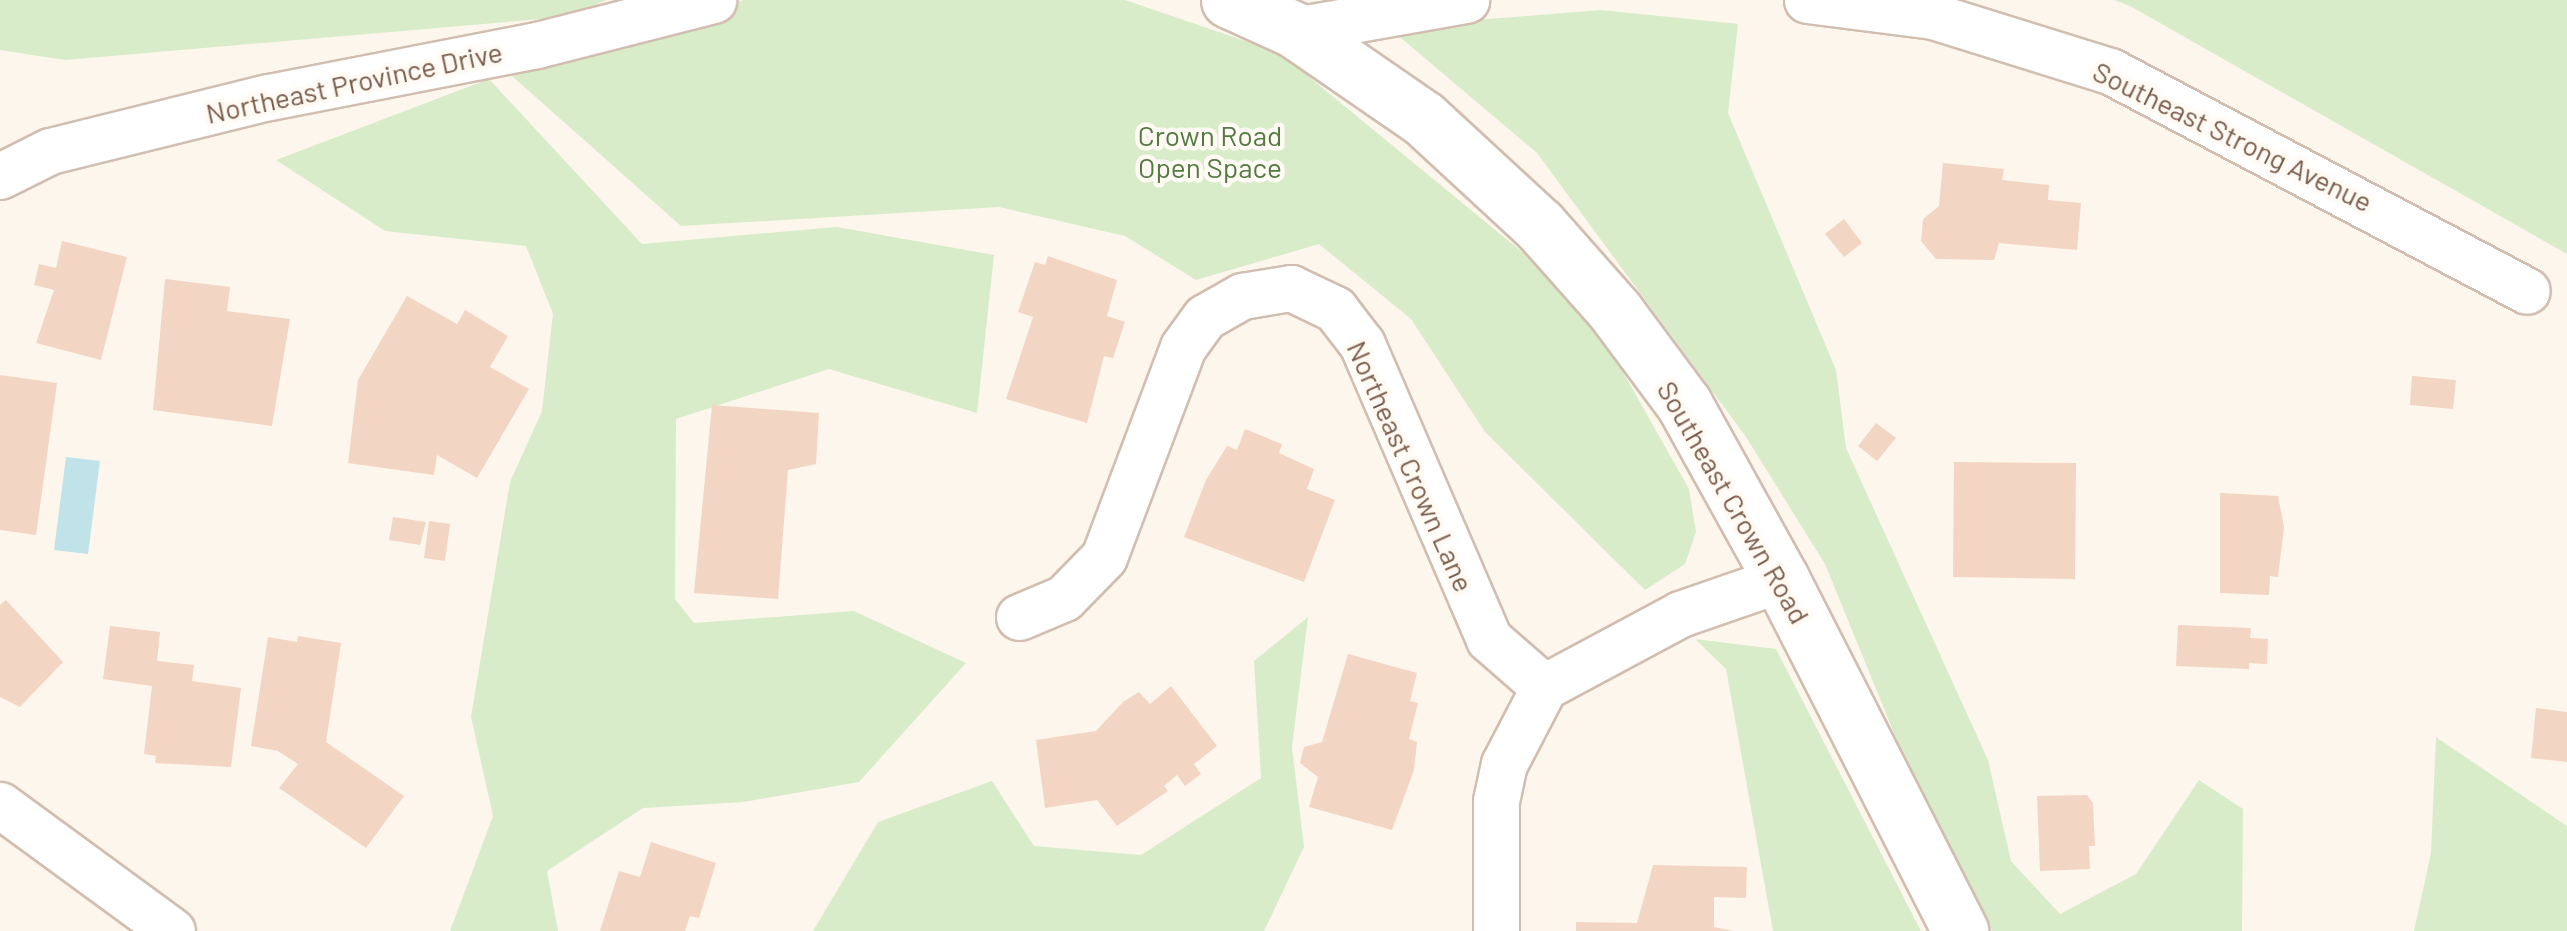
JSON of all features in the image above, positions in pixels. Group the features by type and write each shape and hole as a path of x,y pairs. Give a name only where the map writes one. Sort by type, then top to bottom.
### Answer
{"street":[{"name":"Northeast Province Drive","path":"0,176 50,151 196,115 536,45 713,0"},
{"name":"Southeast Crown Road","path":"1229,0 1295,30 1424,119 1539,224 1684,404 1782,579 1960,931"},
{"path":"1295,30 1466,0"},
{"name":"Southeast Strong Avenue","path":"1807,0 1933,16 2110,70 2526,292"},
{"name":"Northeast Crown Lane","path":"1019,617 1064,598 1104,557 1184,347 1206,317 1242,296 1291,288 1336,309 1362,344 1490,639 1544,687"},
{"path":"1496,931 1496,801 1504,764 1544,687 1680,614 1782,579"},
{"path":"0,805 172,931"}],"green space":[{"path":"0,0 607,0 564,17 65,60 0,50"},
{"name":"Crown Road Open Space","path":"743,0 1125,0 1280,53 1584,303 1689,489 1696,532 1685,564 1645,590 1485,432 1411,319 1319,244 1196,280 1125,236 999,207 681,226 503,68 694,23"},
{"path":"2114,0 2567,0 2567,254 2130,6"},
{"path":"1601,10 1738,24 1728,113 1836,370 1846,448 1988,760 2011,861 2060,914 2136,874 2199,780 2243,809 2242,931 1992,931 1954,880 1825,564 1746,437 1537,153 1388,27"},
{"path":"489,79 642,244 837,227 994,255 977,413 829,369 676,419 675,599 694,623 854,611 966,663 859,782 743,802 643,808 547,871 558,931 450,931 493,816 471,717 510,482 542,411 553,314 526,246 385,231 276,160"},
{"path":"1308,617 1292,747 1304,847 1264,931 813,931 878,822 992,781 1034,846 1141,855 1261,778 1254,661"},
{"path":"1695,639 1776,649 1921,931 1773,931 1726,669"},
{"path":"2436,737 2567,826 2567,931 2414,931 2431,853"}],"water":[{"path":"66,457 100,461 88,554 54,550"}],"building":[{"path":"1943,163 2004,169 2002,180 2049,185 2048,200 2081,203 2077,250 1999,243 1994,260 1936,259 1921,241 1923,219 1939,206"},
{"path":"1844,219 1862,243 1844,257 1825,234"},
{"path":"62,241 127,257 101,360 36,343 54,290 34,285 39,264 56,268"},
{"path":"1048,256 1117,280 1107,316 1125,322 1113,358 1104,356 1087,423 1006,399 1033,317 1018,312 1035,262 1045,265"},
{"path":"165,279 230,287 227,311 290,319 272,426 153,410"},
{"path":"407,296 457,324 465,310 508,336 490,367 529,389 477,478 437,455 434,475 348,463 358,380"},
{"path":"0,375 57,383 36,535 0,530"},
{"path":"2412,376 2456,380 2453,409 2410,405"},
{"path":"712,405 819,413 816,464 788,470 778,599 694,593"},
{"path":"1876,423 1896,438 1877,461 1858,446"},
{"path":"1245,429 1282,444 1279,453 1314,469 1307,489 1335,500 1304,582 1184,537 1206,480 1227,446 1237,450"},
{"path":"1954,462 2076,463 2075,579 1953,577"},
{"path":"2220,493 2278,496 2284,527 2278,577 2270,576 2269,595 2220,593"},
{"path":"393,517 426,522 420,545 389,540"},
{"path":"429,521 450,524 445,561 424,558"},
{"path":"6,600 63,662 20,707 0,697 0,605"},
{"path":"2178,625 2251,628 2250,638 2268,639 2267,664 2249,663 2249,669 2176,666"},
{"path":"110,626 160,632 157,661 194,665 192,681 241,688 231,767 155,763 156,756 144,754 152,686 103,679"},
{"path":"298,636 341,643 326,742 404,796 366,848 279,788 298,764 278,751 251,746 268,637 297,642"},
{"path":"1348,654 1417,673 1410,701 1418,703 1409,739 1417,742 1414,770 1392,830 1309,807 1318,777 1300,763 1304,747 1322,742"},
{"path":"1171,686 1217,746 1194,764 1201,774 1185,786 1177,775 1164,786 1168,791 1117,826 1097,800 1045,808 1036,740 1096,731 1123,702 1139,692 1150,704"},
{"path":"2536,708 2567,712 2567,762 2531,758"},
{"path":"2087,795 2093,803 2095,846 2089,846 2090,869 2040,871 2037,796"},
{"path":"651,842 716,863 699,918 690,916 685,931 600,931 619,871 640,877"},
{"path":"1653,865 1747,867 1746,898 1714,897 1714,927 1734,931 1576,931 1576,922 1637,923"}]}
